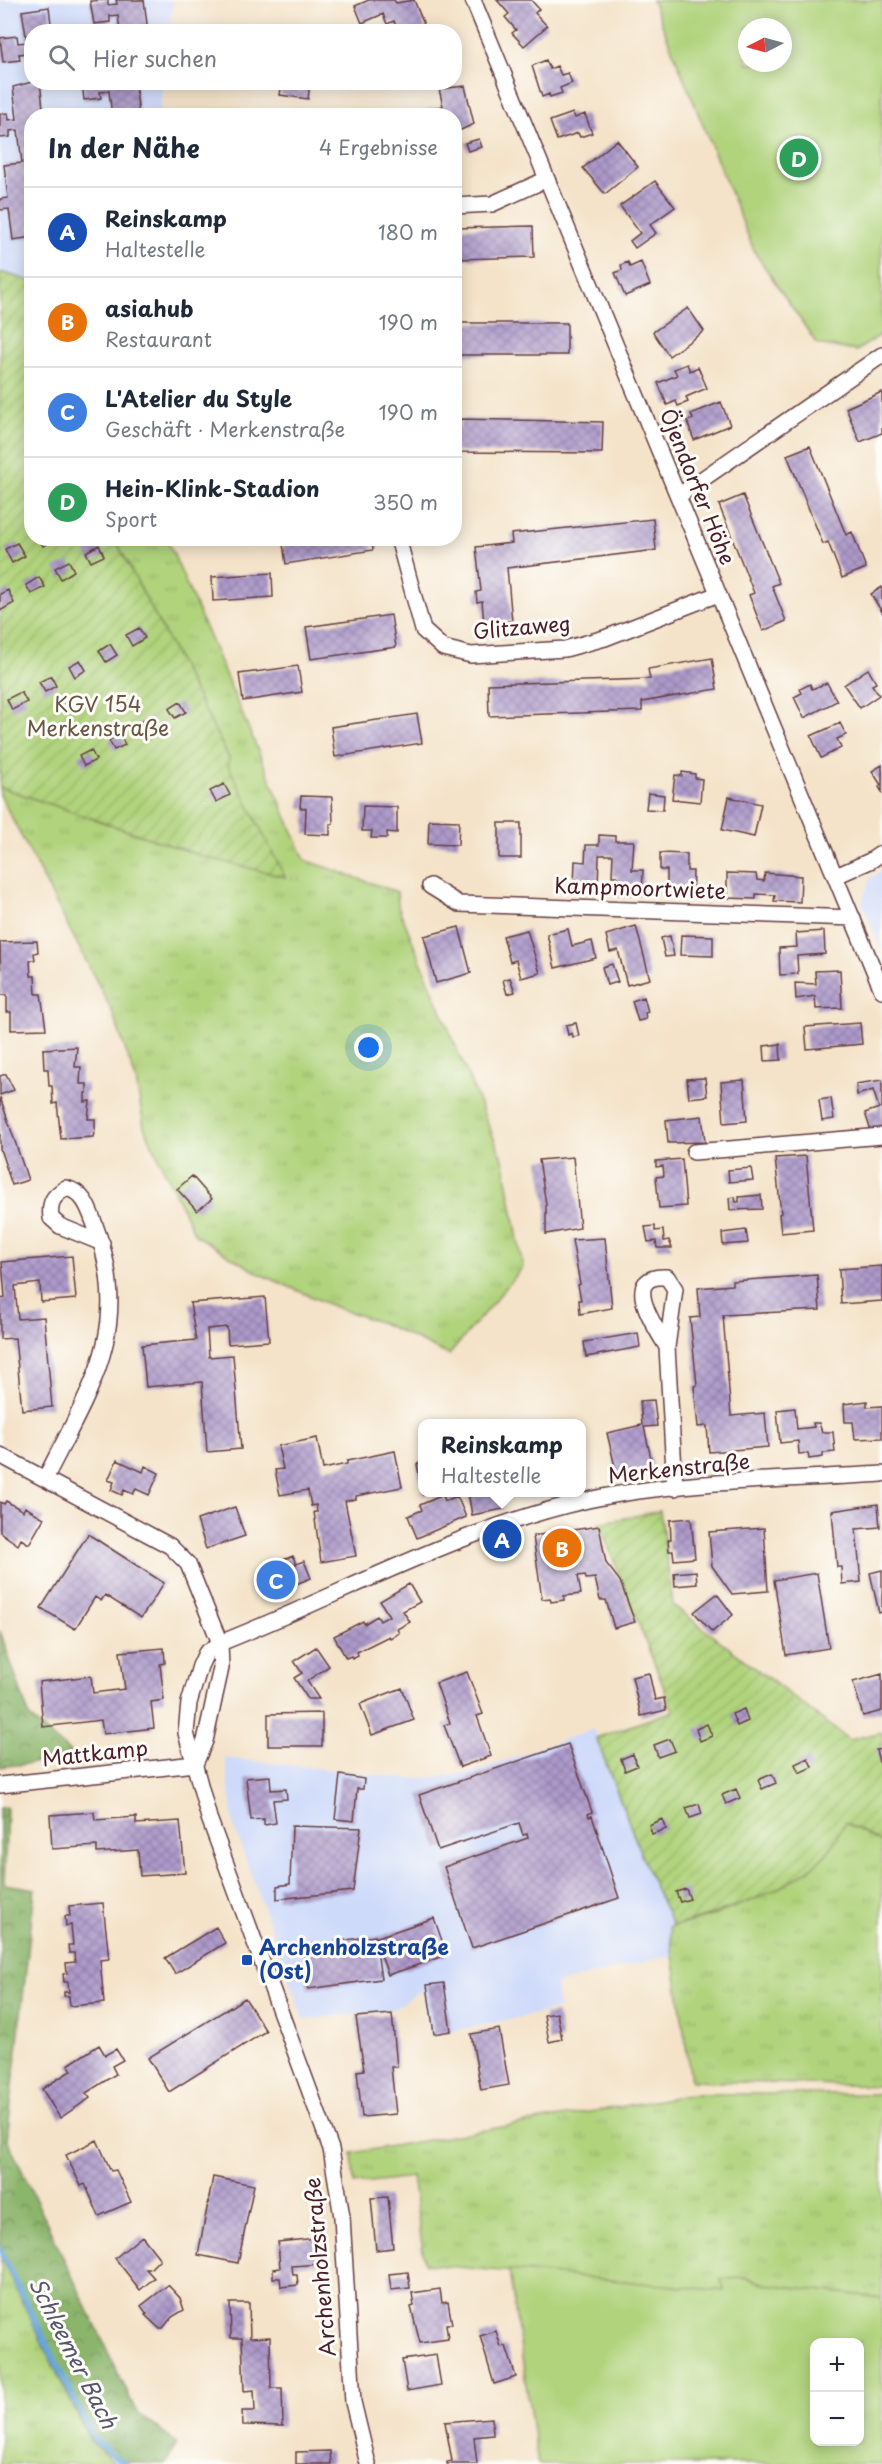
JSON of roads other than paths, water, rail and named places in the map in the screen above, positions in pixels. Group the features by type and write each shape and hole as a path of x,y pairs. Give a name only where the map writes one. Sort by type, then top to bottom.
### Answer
{"street":[{"name":"Öjendorfer Höhe","path":"473,0 882,990"},
{"path":"462,206 492,204 547,179"},
{"path":"678,496 882,355"},
{"name":"Glitzaweg","path":"400,546 423,630 443,648 471,655 565,649 605,638 718,594"},
{"path":"836,876 882,853"},
{"name":"Kampmoortwiete","path":"430,886 459,904 853,918"},
{"path":"694,1152 882,1136"},
{"path":"45,1479 97,1376 109,1337 112,1306 109,1273 102,1243"},
{"path":"667,1347 675,1488"},
{"path":"0,1455 170,1546 188,1564 220,1643 220,1668 206,1741 195,1764"},
{"name":"Merkenstraße","path":"220,1643 465,1538 588,1500 675,1488 882,1474"},
{"name":"Archenholzstraße","path":"220,1643 206,1653 189,1703 186,1733 209,1818 331,2149 342,2217 353,2402 368,2464"},
{"name":"Mattkamp","path":"0,1785 195,1764"}],"waterway":[{"name":"Schleemer Bach","path":"0,2250 95,2441 124,2464"}],"place":[{"name":"Hein-Klink-Stadion","path":"799,158"},
{"name":"Reinskamp","path":"502,1539"},
{"name":"asiahub","path":"562,1548"},
{"name":"L'Atelier du Style","path":"276,1580"},
{"name":"Archenholzstraße (Ost)","path":"247,1960"}],"park label":[{"name":"KGV 154 Merkenstraße","path":"98,717"}]}
